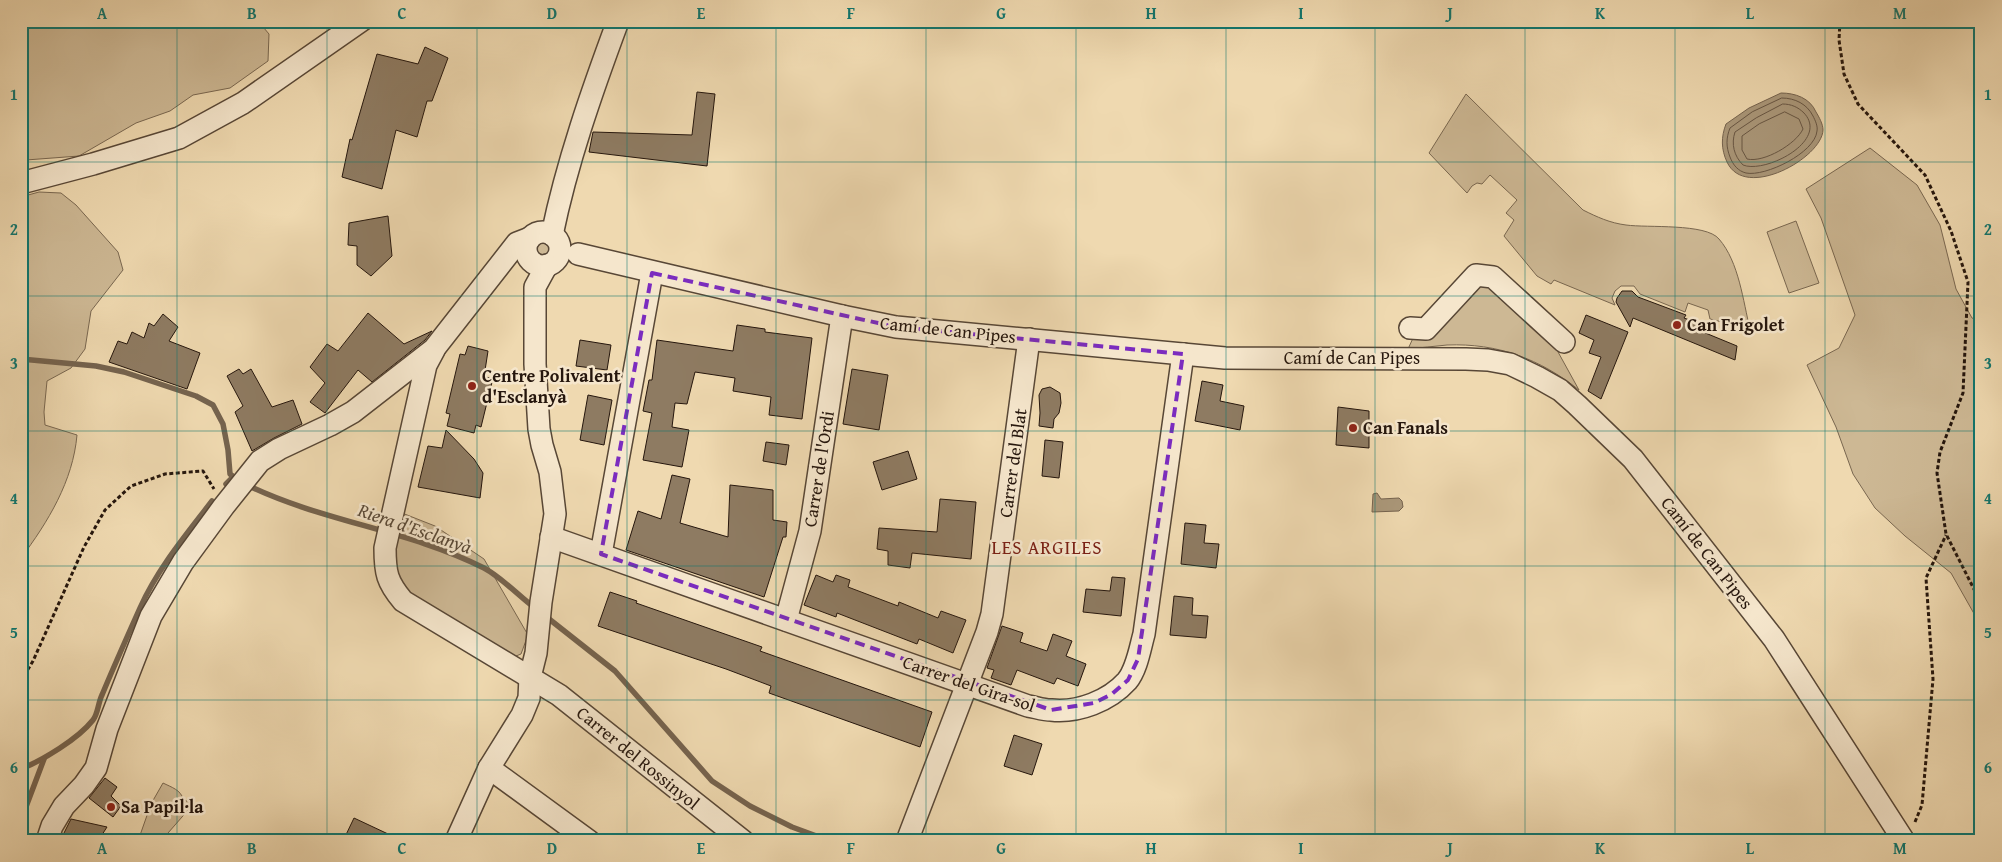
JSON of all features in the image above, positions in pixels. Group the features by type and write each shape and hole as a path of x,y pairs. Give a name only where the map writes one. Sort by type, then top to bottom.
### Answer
{"street":[{"path":"21,183 179,138 243,103 361,21"},
{"path":"578,254 550,264 538,266 528,258 526,247 544,236 563,188 595,83 618,21"},
{"path":"456,841 490,768 522,715 529,698 530,678 536,653 541,602 555,514 550,472 539,428 535,345 535,286 558,256 560,248 544,236"},
{"path":"47,841 52,826 64,806 84,785 96,768 107,729 150,616 183,562 229,499 260,461 279,449 338,420 388,386 434,349 517,244 544,236"},
{"name":"Camí de Can Pipes","path":"544,236 578,254 652,273 842,316 896,326 1225,358 1488,360 1510,364 1560,390 1606,431 1633,459 1774,639 1910,832"},
{"path":"601,554 652,273"},
{"path":"1410,328 1426,329 1476,275 1493,277 1564,342"},
{"name":"Carrer de l'Ordi","path":"786,620 810,531 842,316"},
{"name":"Carrer del Blat","path":"907,841 987,632 992,614 1029,339"},
{"name":"Carrer del Rossinyol","path":"434,349 426,365 386,546 385,566 388,580 402,601 559,695 743,841"},
{"name":"Carrer del Gira-sol","path":"551,536 1028,706 1051,710 1072,709 1094,703 1112,694 1128,680 1138,659 1144,634 1182,354"},
{"path":"388,386 410,378 418,382 420,395"},
{"path":"490,768 590,841"}],"path":[{"path":"1840,21 1839,40 1844,74 1858,104 1925,175 1951,231 1968,282 1963,393 1940,452 1937,473 1946,534 1981,602"},
{"path":"21,681 33,661 84,547 105,510 132,486 165,474 204,471 229,499"},
{"path":"1910,832 1922,805 1934,679 1926,578 1946,534"}],"highlighted area":[{"path":"652,273 896,327 1183,354 1138,659 1128,680 1112,694 1094,703 1051,710 601,554"}],"shaded area":[{"path":"21,21 258,21 269,34 268,61 230,88 193,95 170,111 136,123 79,156 26,160 21,158"},
{"path":"1466,94 1583,210 1620,224 1689,228 1702,230 1719,239 1726,248 1736,270 1750,329 1710,319 1708,310 1688,303 1685,312 1640,294 1634,286 1621,286 1615,291 1612,298 1615,305 1554,280 1551,284 1537,276 1504,236 1514,220 1506,213 1517,200 1490,175 1482,184 1477,183 1472,186 1467,193 1429,153"},
{"path":"1870,148 1917,185 1940,225 1956,289 1972,318 1981,322 1981,626 1951,573 1905,536 1875,508 1853,474 1836,427 1807,365 1839,348 1855,315 1821,218 1806,189"},
{"path":"39,192 61,193 76,205 118,252 123,270 91,311 85,349 71,368 47,381 44,412 45,425 77,435 75,452 65,485 58,500 41,530 21,558 21,197"},
{"path":"1796,221 1819,283 1789,293 1767,232"},
{"path":"543,239 550,242 553,249 550,256 543,259 536,256 533,249 536,242"},
{"path":"1477,283 1492,285 1547,332 1579,390 1534,362 1501,350 1466,345 1408,349 1414,336"},
{"path":"402,513 435,526 484,559 528,635 521,654 516,656 511,654 418,601 399,580 392,555"},
{"path":"163,783 175,789 183,799 197,807 189,809 161,841 138,841 151,804"}],"water":[{"path":"1781,93 1801,97 1810,103 1823,128 1819,141 1797,163 1781,171 1765,176 1749,177 1736,173 1727,162 1723,148 1723,134 1726,124 1749,108"},
{"path":"1377,493 1381,499 1399,498 1402,501 1403,507 1399,511 1372,512 1373,494"}],"building":[{"path":"425,47 448,58 432,101 427,101 417,137 396,130 382,189 342,177 350,139 352,140 377,54 418,64"},
{"path":"697,92 715,94 707,166 589,152 593,132 692,135"},
{"path":"388,216 392,256 371,276 357,265 357,246 348,245 349,223"},
{"name":"Can Frigolet","path":"1622,291 1632,291 1638,297 1686,315 1684,318 1706,326 1703,332 1737,346 1735,360 1633,318 1630,327 1616,302"},
{"path":"368,313 404,344 432,331 425,340 372,382 358,370 325,413 310,402 325,383 310,367 327,344 338,351"},
{"path":"163,314 178,327 169,341 200,353 187,389 109,362 118,341 127,344 132,332 144,338 149,323 154,326"},
{"path":"1586,315 1628,332 1601,399 1588,391 1601,357 1589,353 1594,340 1579,333"},
{"path":"737,325 765,329 765,332 812,338 802,419 769,415 771,397 733,391 735,378 695,372 687,404 675,403 672,427 689,430 682,467 643,460 652,413 643,411 649,380 652,380 657,340 733,351"},
{"path":"580,340 611,345 607,370 576,366"},
{"name":"Centre Polivalent d'Esclanyà","path":"468,346 488,351 484,377 493,378 481,427 476,425 474,433 447,426 450,414 446,413 460,354 465,355"},
{"path":"239,369 243,374 251,369 272,407 293,400 302,424 252,451 235,412 243,406 227,376"},
{"path":"852,369 888,375 879,430 843,424"},
{"path":"1202,381 1223,385 1220,401 1244,406 1240,430 1195,421"},
{"path":"1050,387 1060,393 1061,403 1059,413 1054,419 1053,428 1039,426 1039,395 1042,389"},
{"path":"588,395 612,400 604,445 580,440"},
{"name":"Can Fanals","path":"1338,407 1369,411 1369,448 1336,445"},
{"path":"446,430 474,459 483,473 480,498 418,487 428,446 442,448"},
{"path":"1045,440 1063,442 1059,478 1042,476"},
{"path":"766,442 789,445 786,465 763,461"},
{"path":"908,451 917,479 882,490 873,462"},
{"path":"672,475 690,479 680,523 728,537 730,485 773,490 773,520 787,522 786,537 783,537 764,597 626,550 638,511 661,519"},
{"path":"940,499 976,502 971,559 912,553 910,568 888,565 888,551 877,549 879,528 937,532"},
{"path":"1185,523 1206,525 1204,543 1219,544 1216,568 1181,564"},
{"path":"816,575 833,582 836,575 850,580 848,587 898,606 899,602 938,618 941,611 966,620 953,653 919,639 917,644 837,613 836,617 804,605"},
{"path":"1112,577 1125,578 1121,616 1083,612 1086,589 1110,591"},
{"path":"610,592 762,647 760,651 932,712 920,747 769,693 771,686 726,669 598,626"},
{"path":"1174,596 1193,598 1192,615 1208,616 1206,638 1170,635"},
{"path":"1002,626 1023,633 1020,642 1047,651 1053,634 1072,641 1066,656 1086,664 1078,686 1057,678 1054,684 1017,670 1011,685 991,678 994,670 987,668"},
{"path":"1014,735 1042,744 1032,775 1004,766"},
{"path":"105,778 117,787 111,796 121,806 113,817 89,798"},
{"path":"354,818 403,841 343,841"},
{"path":"71,819 107,827 98,841 60,841"}],"waterway":[{"name":"Riera d'Esclanyà","path":"21,359 96,366 124,372 196,396 213,405 223,424 230,474 239,481"},
{"path":"226,484 232,478"},
{"name":"Riera d'Esclanyà","path":"247,485 276,498 336,518 426,544 455,555 484,568 535,608"},
{"path":"21,769 60,748 79,734 93,720 111,673 147,593 173,552 212,501"},
{"name":"Riera d'Esclanyà","path":"544,615 615,671 712,781 750,806 792,827 830,841"},
{"name":"Riera d'Esclanyà","path":"21,820 44,759"}],"place":[{"name":"Can Frigolet","path":"1677,325"},
{"name":"Centre Polivalent d'Esclanyà","path":"472,386"},
{"name":"Can Fanals","path":"1353,428"},
{"name":"Sa Papil·la","path":"111,807"}],"district":[{"name":"LES ARGILES","path":"1047,547"}]}
